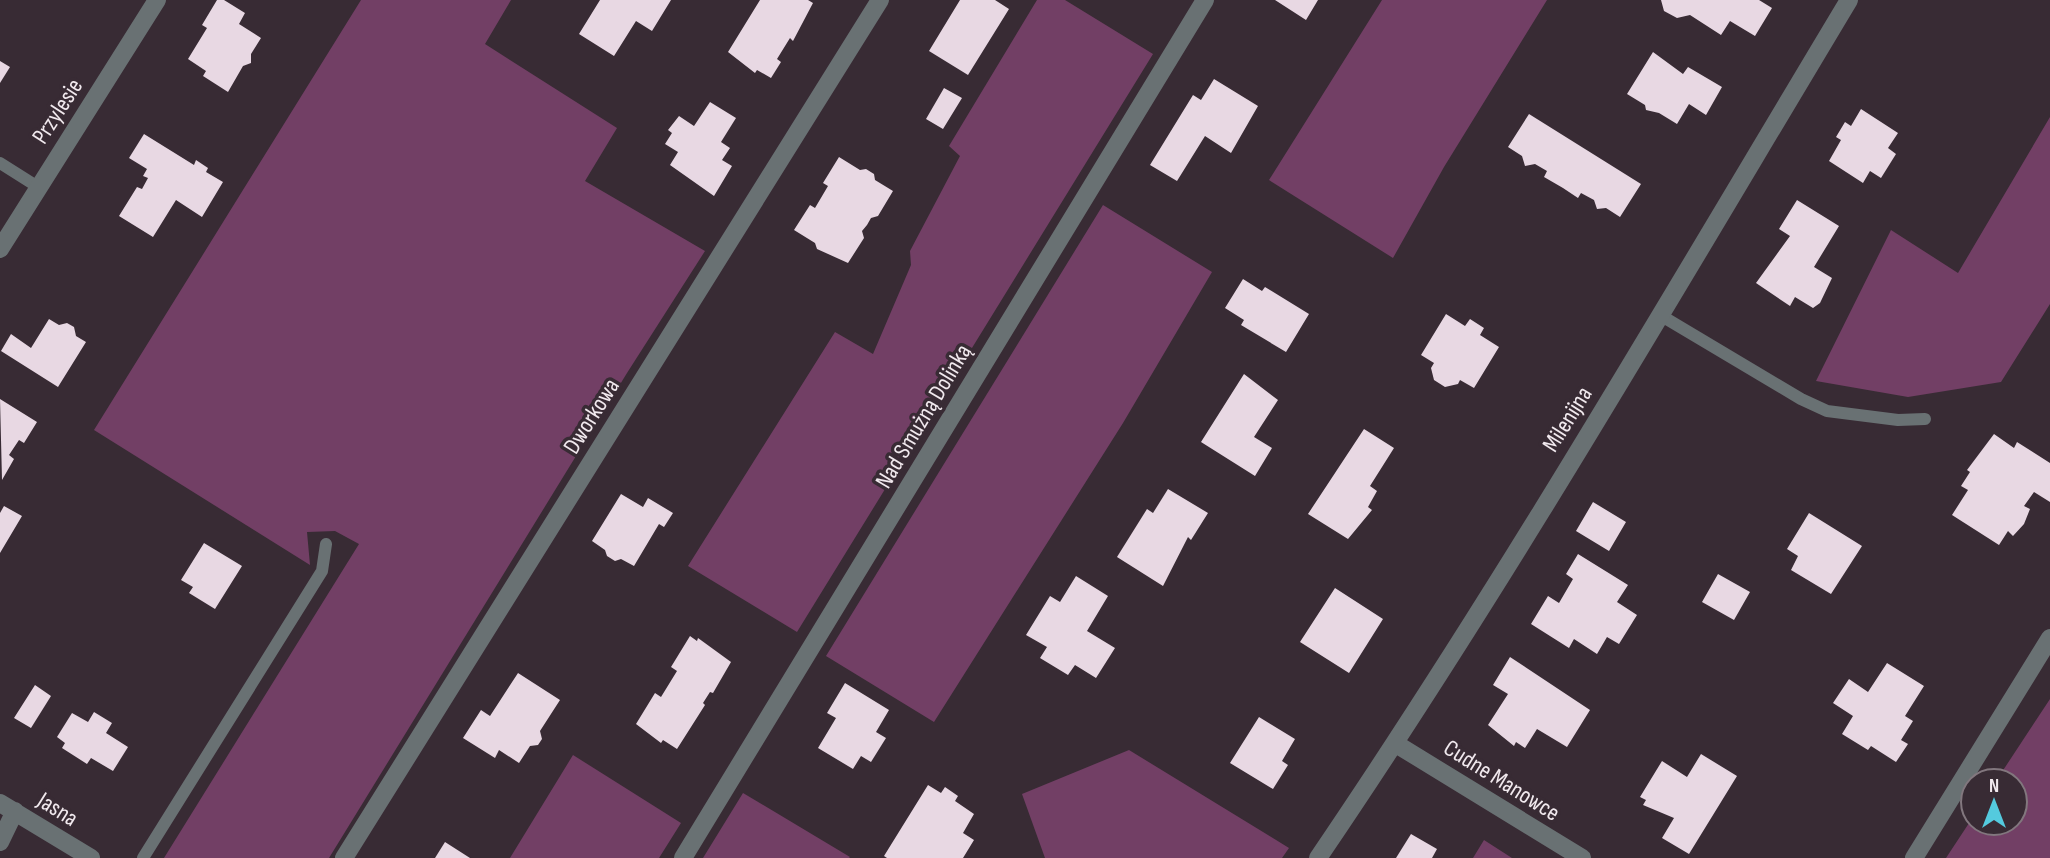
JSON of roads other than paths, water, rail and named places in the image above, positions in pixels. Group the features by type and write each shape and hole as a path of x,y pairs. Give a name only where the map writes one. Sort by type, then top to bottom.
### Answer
{"street":[{"name":"Przylesie","path":"0,248 157,0"},
{"name":"Dworkowa","path":"344,858 880,0"},
{"name":"Nad Smużną Dolinką","path":"682,858 1205,0"},
{"name":"Milenijna","path":"1318,858 1396,744 1660,315 1849,0"},
{"path":"1914,858 2050,638"},
{"name":"Cudne Manowce","path":"1396,744 1582,858"},
{"path":"0,842 8,807"},
{"name":"Jasna","path":"8,807 91,858"}],"lane":[{"path":"0,163 38,187"},
{"path":"1660,315 1801,399 1827,411 1898,420 1926,419"},
{"path":"144,858 322,571 326,544"}]}
